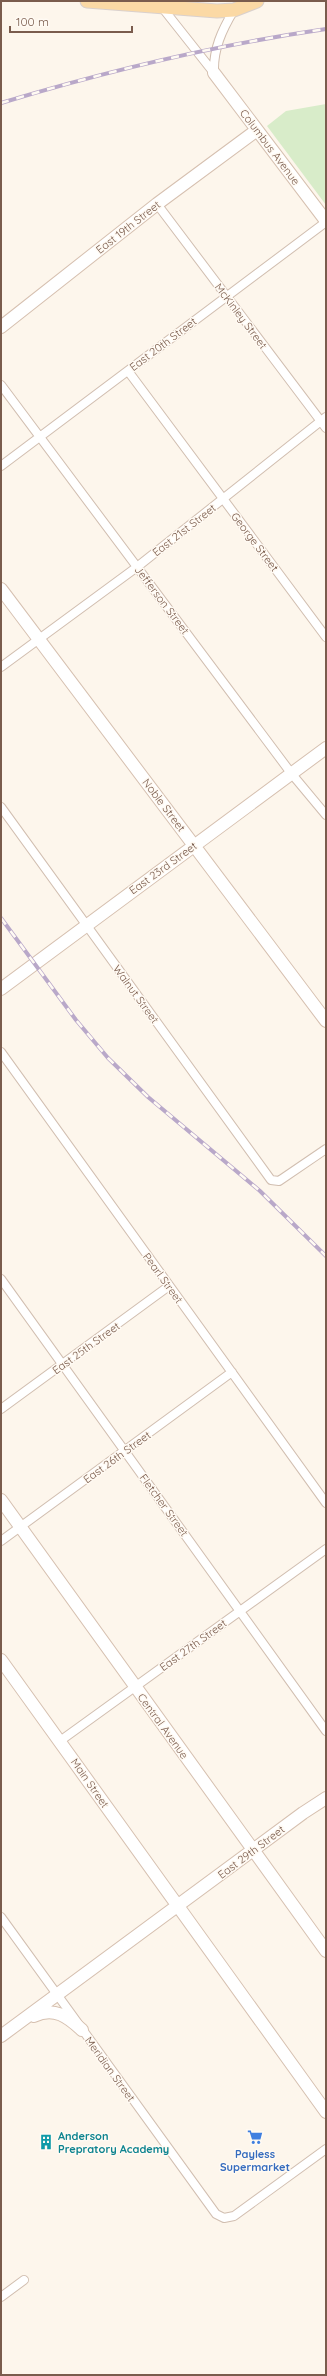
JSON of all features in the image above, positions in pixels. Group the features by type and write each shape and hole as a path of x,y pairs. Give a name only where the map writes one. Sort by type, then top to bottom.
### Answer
{"main road":[{"path":"87,1 159,3 218,11 234,10 257,1"}],"street":[{"name":"Columbus Avenue","path":"159,3 214,72 326,221"},
{"path":"214,72 214,61 222,31 234,10"},
{"name":"East 19th Street","path":"1,327 157,204 257,130"},
{"name":"McKinley Street","path":"157,204 324,422"},
{"name":"East 20th Street","path":"1,466 326,221"},
{"name":"George Street","path":"128,371 326,637"},
{"name":"Jefferson Street","path":"1,385 291,773 326,815"},
{"name":"East 21st Street","path":"1,667 137,567 324,422"},
{"name":"Noble Street","path":"1,590 326,1021"},
{"name":"East 23rd Street","path":"1,989 326,748"},
{"name":"Walnut Street","path":"1,807 271,1180 279,1181 326,1149"},
{"name":"Pearl Street","path":"1,1052 326,1503"},
{"name":"Fletcher Street","path":"1,1279 326,1731"},
{"name":"East 25th Street","path":"1,1409 169,1286"},
{"name":"East 26th Street","path":"1,1541 232,1372"},
{"name":"Central Avenue","path":"1,1500 326,1951"},
{"name":"East 27th Street","path":"60,1742 326,1549"},
{"name":"Main Street","path":"1,1660 177,1907 326,2112"},
{"name":"East 29th Street","path":"12,2028 326,1798"},
{"name":"Meridian Street","path":"1,1917 216,2214 222,2218 234,2216 326,2148"},
{"path":"1,2036 12,2028 47,2011 55,2012 69,2018 82,2030"},
{"path":"1,2296 24,2280"}],"green space":[{"path":"326,104 326,205 267,126 286,111"}],"railway":[{"path":"1,103 81,80 162,60 285,35 326,29"},
{"path":"1,918 76,1020 108,1058 148,1097 260,1191 326,1256"}],"place":[{"name":"Payless Supermarket","path":"255,2137"},
{"name":"Anderson Prepratory Academy","path":"46,2142"}]}
